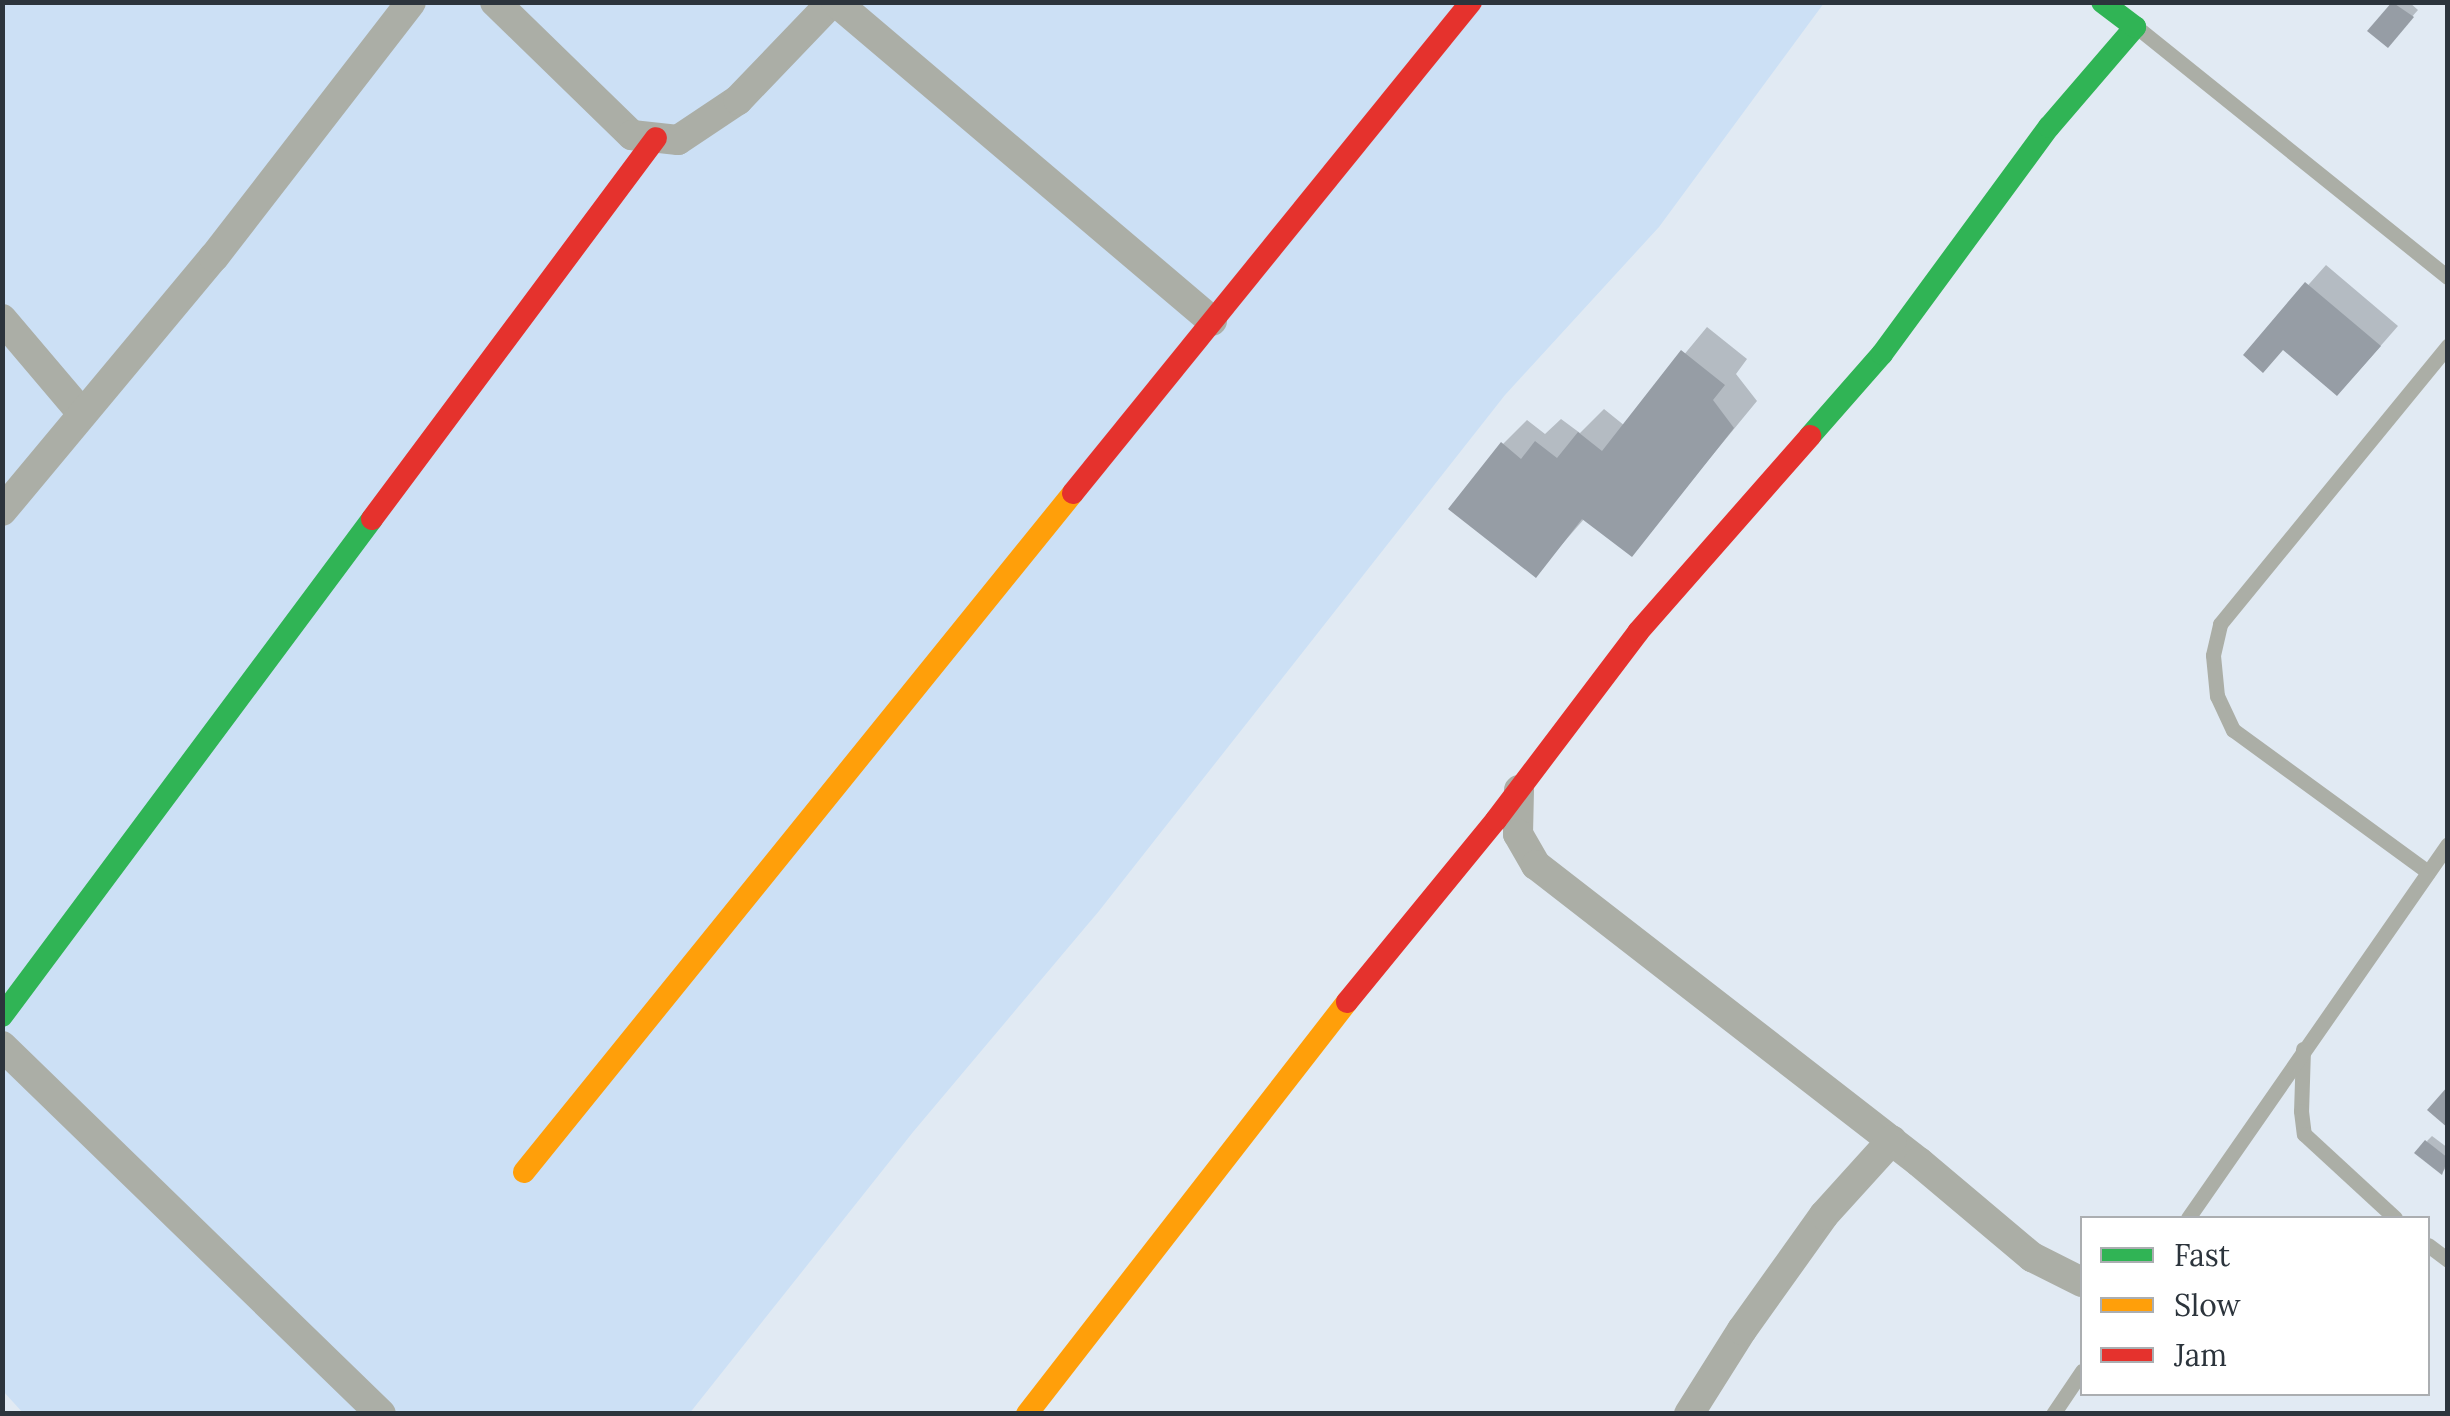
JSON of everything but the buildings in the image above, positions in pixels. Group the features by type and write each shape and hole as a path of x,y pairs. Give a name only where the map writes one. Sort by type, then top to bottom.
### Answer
{"street":[{"path":"2,511 214,257 411,2"},
{"path":"495,2 632,135 678,140 738,100 834,2 1212,322"},
{"path":"524,1172 1471,2"},
{"path":"1027,1414 1282,1082 1518,790 1638,632 1882,354 2049,127 2135,27 2102,2"},
{"path":"2,1016 656,138"},
{"path":"2,320 82,412"},
{"path":"1518,790 1518,834 1536,865 1892,1140 2032,1257 2080,1281"},
{"path":"2,1046 382,1414"},
{"path":"1689,1414 1824,1215 1892,1140"}],"lane":[{"path":"2135,27 2448,277"},
{"path":"2428,872 2233,730 2218,696 2213,655 2220,624 2448,345"},
{"path":"2189,1216 2448,844"},
{"path":"2303,1049 2300,1110 2304,1134 2393,1216"},
{"path":"2054,1414 2080,1374"}],"shaded area":[{"path":"2,3 1824,3 1659,227 1505,395 1099,911 913,1132 689,1414 24,1414 3,1391"}],"traffic: fast":[{"path":"1810,436 1882,354 2049,127 2135,27 2102,2"},
{"path":"2,1016 372,519"}],"traffic: slow":[{"path":"524,1172 1073,493"},
{"path":"1027,1414 1347,1002"}],"traffic: jam":[{"path":"1073,493 1471,2"},
{"path":"372,519 656,138"},
{"path":"1347,1002 1496,820 1638,632 1810,436"}]}
